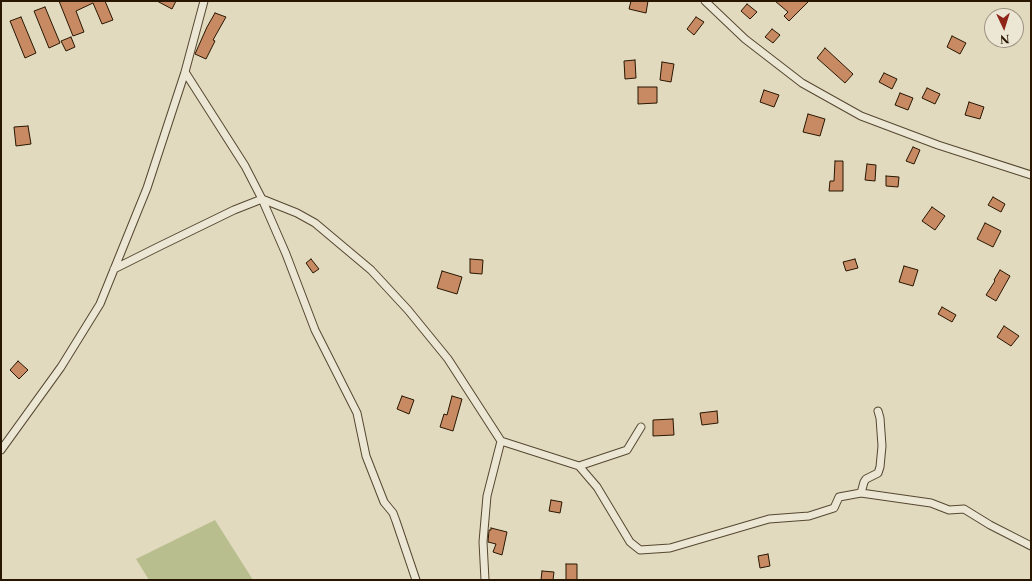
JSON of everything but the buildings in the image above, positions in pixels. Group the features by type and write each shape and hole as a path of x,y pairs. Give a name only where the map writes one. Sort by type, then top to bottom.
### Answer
{"street":[{"path":"1,450 60,367 100,304 147,188 185,72 204,1"},
{"path":"705,1 745,39 802,83 861,116 938,145 1031,175"},
{"path":"185,72 245,166 262,199 286,254 315,330 358,413 366,456 384,502 396,521 416,580"},
{"path":"114,270 234,210 262,199 297,213 315,223 371,270 408,310 448,359 501,441 579,466 598,487 630,542 640,550 670,548 768,519 809,516 834,508 839,497 861,493 930,503 949,510 964,509 990,525 1031,546"},
{"path":"861,493 866,479 878,473 880,467 882,446 878,411"},
{"path":"579,466 627,450 641,427"},
{"path":"485,580 483,542 487,496 501,441"}],"green space":[{"path":"215,520 253,580 149,580 136,559"}]}
